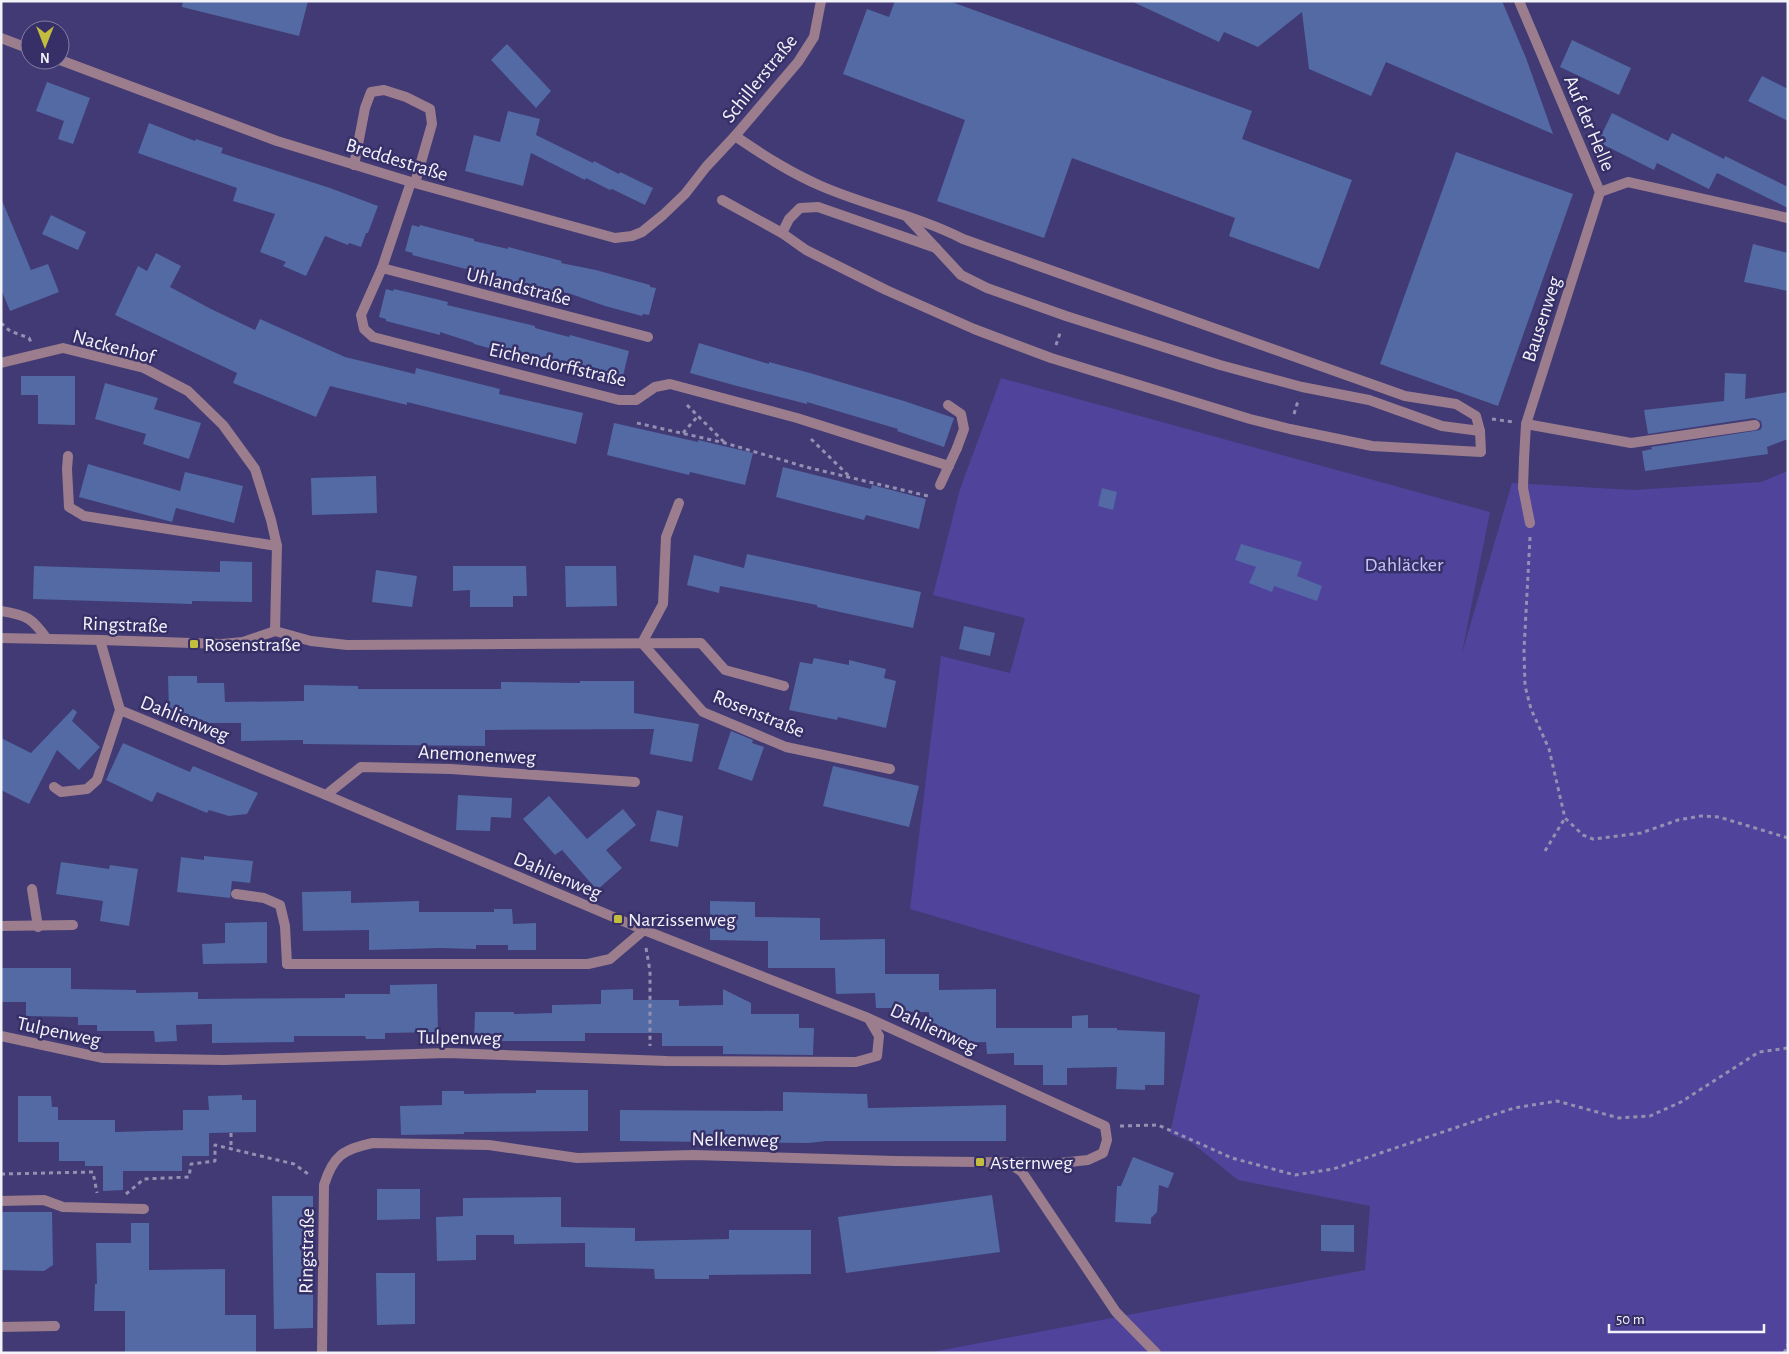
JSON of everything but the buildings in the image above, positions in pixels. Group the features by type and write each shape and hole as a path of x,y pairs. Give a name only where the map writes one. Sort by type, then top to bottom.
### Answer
{"street":[{"name":"Schillerstraße","path":"706,167 798,62 814,37 821,1"},
{"name":"Auf der Helle","path":"1519,1 1600,192 1628,182 1788,218"},
{"path":"1,38 20,45"},
{"name":"Breddestraße","path":"70,64 277,141 413,183 615,238 623,238 642,232 685,194 706,167"},
{"name":"Eichendorffstraße","path":"354,165 365,108 371,92 384,90 406,96 430,109 432,124 413,183 382,268 361,314 364,329 373,337 619,400 636,400 655,387 670,384 797,418 949,466"},
{"path":"722,200 782,233 806,250 886,290 974,329 1051,358 1250,420 1290,430 1372,446 1481,452 1480,431 1476,416 1456,404 1405,396 972,242 938,226 814,183 782,168 735,136"},
{"name":"Bausenweg","path":"1530,523 1523,488 1526,424 1600,192"},
{"path":"782,233 789,219 800,208 818,207 936,248"},
{"path":"905,215 961,274 988,288 1066,316 1220,365 1302,387 1370,400 1442,426 1480,431"},
{"name":"Uhlandstraße","path":"382,268 648,337"},
{"name":"Nackenhof","path":"1,363 63,348 144,368 188,391 223,425 255,469 271,520 277,546 275,631"},
{"path":"940,485 958,448 964,429 961,414 948,405"},
{"path":"1526,424 1631,443 1755,425"},
{"path":"68,456 69,507 84,516 277,546"},
{"path":"642,643 663,604 666,538 679,503"},
{"path":"1,612 21,614 36,624 48,639"},
{"name":"Rosenstraße","path":"275,631 311,641 347,646 701,643 725,670 784,686"},
{"name":"Ringstraße","path":"1,638 222,644 243,642 275,631"},
{"name":"Dahlienweg","path":"100,640 120,710 644,930 868,1018 1105,1126"},
{"name":"Rosenstraße","path":"642,643 703,712 786,747 890,769"},
{"path":"54,786 61,792 86,789 97,780 120,710"},
{"name":"Anemonenweg","path":"326,795 361,766 451,769 635,782"},
{"path":"32,889 38,927"},
{"path":"236,894 264,898 280,905 285,926 288,964 588,964 610,959 644,930"},
{"path":"1,926 38,927 73,925"},
{"name":"Tulpenweg","path":"1,1036 103,1058 224,1060 447,1053 650,1060 856,1062 877,1056 879,1036 868,1018"},
{"name":"Nelkenweg","path":"340,1155 356,1147 383,1143 489,1145 578,1158 693,1155 1060,1163 1088,1160 1103,1153 1108,1140 1105,1126"},
{"name":"Ringstraße","path":"322,1353 324,1185 329,1168 340,1155"},
{"path":"1008,1163 1022,1172 1116,1312 1156,1353"},
{"path":"1,1201 44,1200 63,1207 144,1208"},
{"path":"1,1327 55,1326"}],"path":[{"path":"1,324 10,332 28,338 36,354"},
{"path":"686,404 725,443"},
{"path":"683,434 698,416"},
{"path":"1476,416 1526,424"},
{"path":"638,422 725,443 806,467 928,496"},
{"path":"807,435 850,477"},
{"path":"1530,523 1524,650 1525,686 1531,709 1549,749 1565,818 1583,835 1593,839 1641,834 1678,820 1701,816 1719,817 1788,838"},
{"path":"1545,851 1565,818"},
{"path":"644,930 650,971 650,1060"},
{"path":"1105,1126 1158,1125 1232,1158 1295,1175 1333,1169 1514,1108 1557,1101 1619,1118 1650,1116 1681,1102 1759,1052 1788,1048"},
{"path":"231,1133 231,1150"},
{"path":"118,1196 127,1193 144,1179 189,1177 191,1164 215,1161 215,1145 294,1164 324,1185"},
{"path":"1,1174 94,1172 98,1197"},
{"path":"1784,1353 1788,1344"}],"green space":[{"name":"Dahläcker","path":"1001,378 1490,512 1462,653 1512,483 1633,490 1761,482 1788,471 1788,1353 927,1353 1365,1270 1370,1206 1238,1180 1192,1143 1170,1134 1200,995 910,909 941,656 1010,673 1025,618 933,595 960,489"}],"place":[{"name":"Rosenstraße","path":"194,644"},
{"name":"Narzissenweg","path":"618,919"},
{"name":"Asternweg","path":"980,1162"}]}
